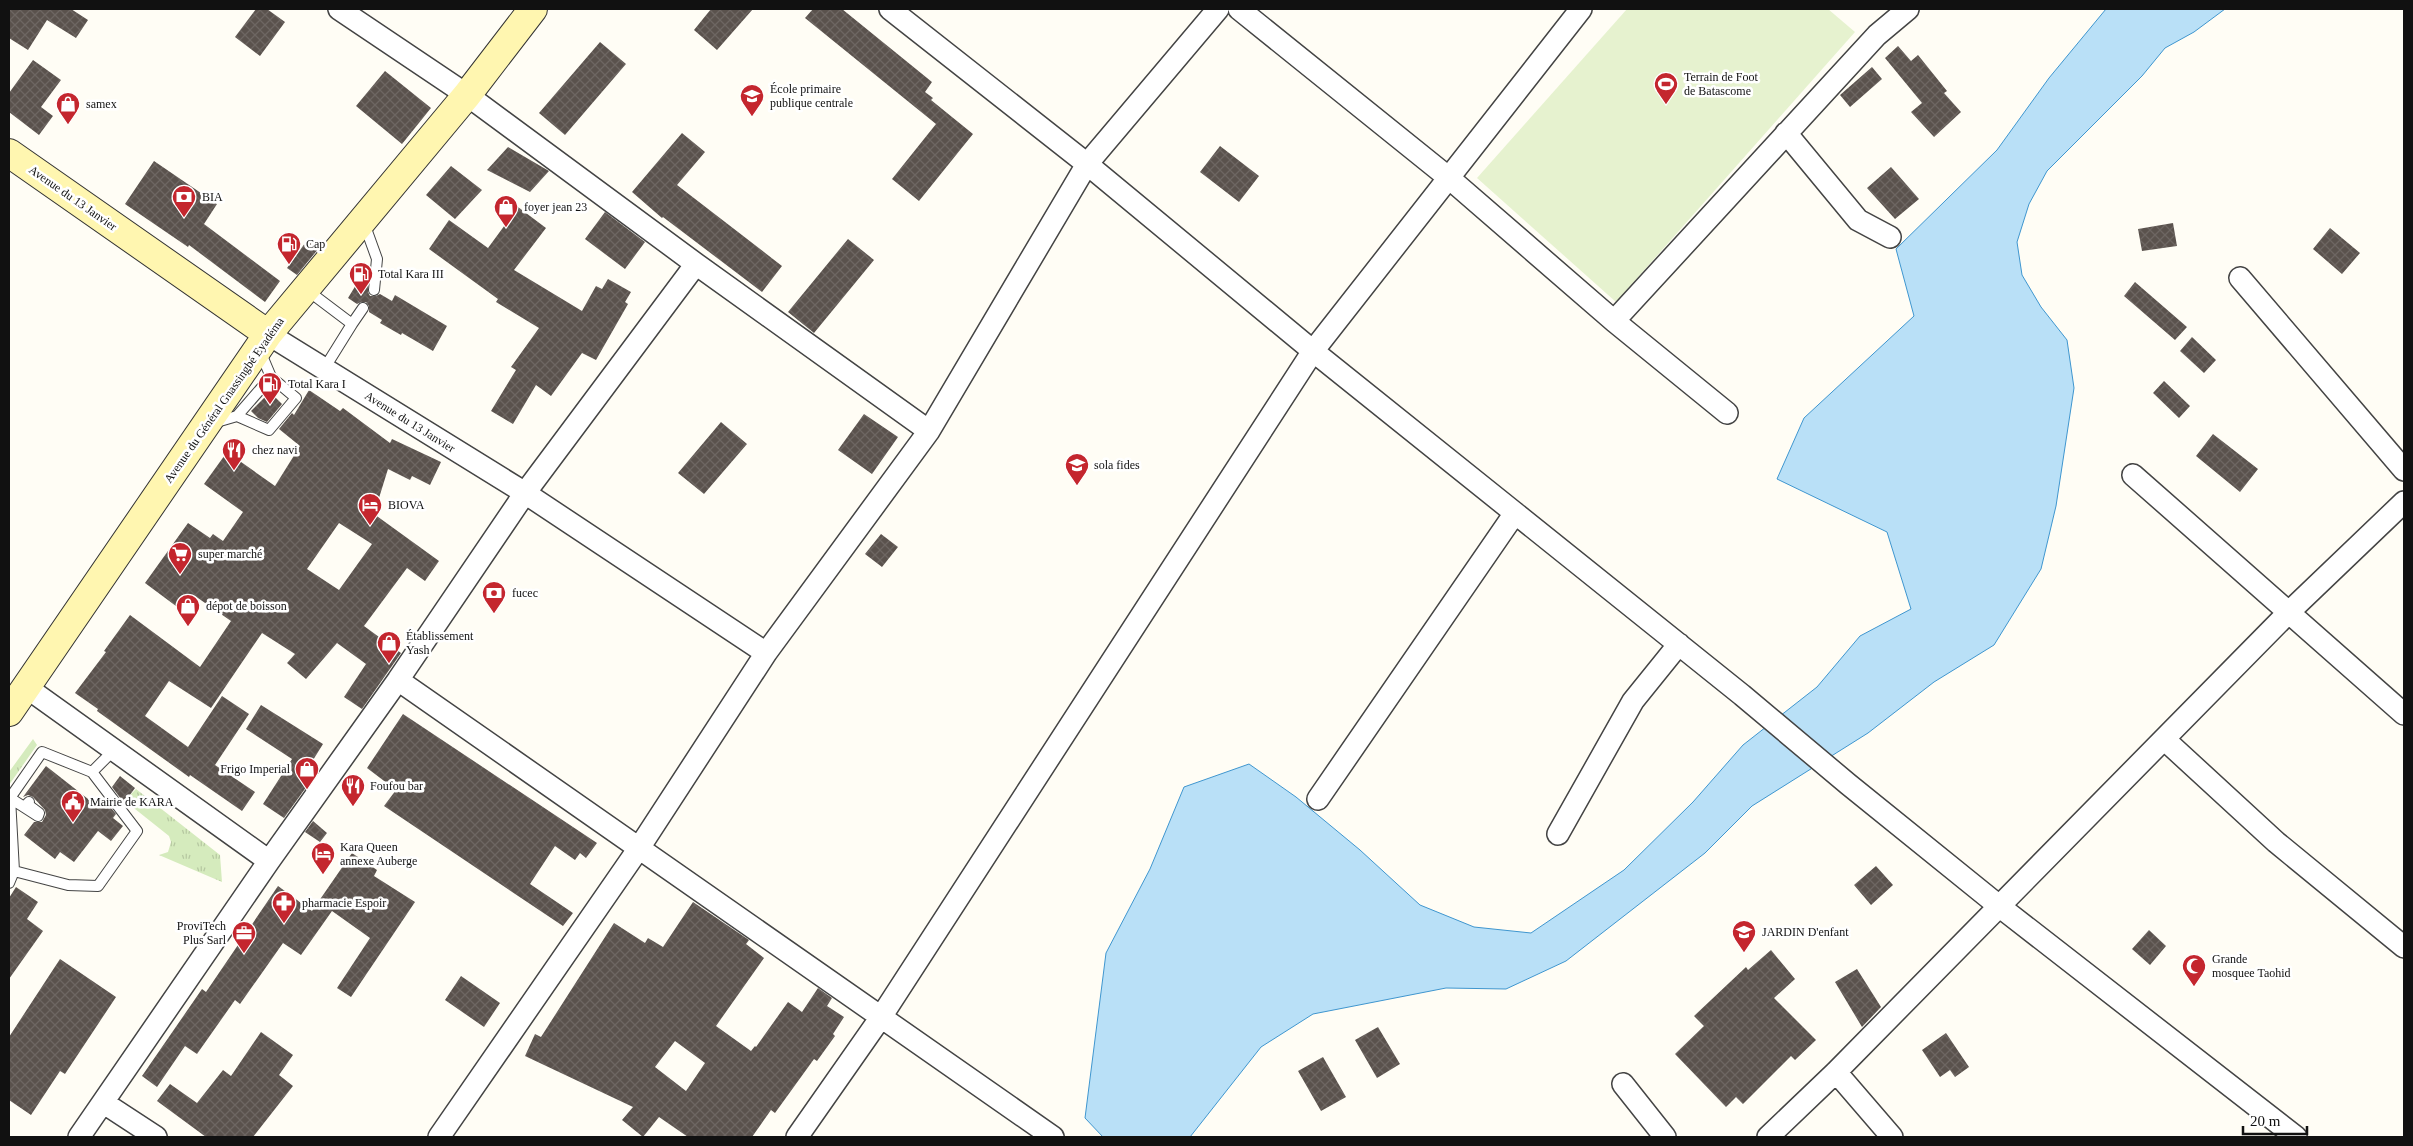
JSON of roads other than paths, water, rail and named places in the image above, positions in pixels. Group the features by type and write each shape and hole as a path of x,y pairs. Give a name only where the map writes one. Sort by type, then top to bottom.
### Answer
{"main road":[{"name":"Avenue du Général Gnassingbé Eyadéma","path":"9,712 263,341 467,95 533,9"},
{"name":"Avenue du 13 Janvier","path":"9,153 263,341"}],"street":[{"path":"338,9 467,95 696,264 929,431"},
{"path":"890,9 1087,164 1312,351 1679,644 1848,784 2000,906 2296,1137"},
{"path":"439,1137 639,848 766,652 929,431 1087,164 1218,9"},
{"path":"1239,9 1449,178 1614,321 1727,413"},
{"path":"797,1137 881,1017 1312,351 1449,178 1579,9"},
{"path":"1614,321 1877,35 1908,9"},
{"path":"1786,133 1858,220 1890,237"},
{"path":"79,1137 269,860 398,680 525,493 696,264"},
{"path":"2240,278 2404,470"},
{"name":"Avenue du 13 Janvier","path":"263,341 324,368 525,493 766,652"},
{"path":"2133,475 2404,714"},
{"path":"1768,1137 1836,1072 2288,613 2404,502"},
{"path":"1318,800 1515,513"},
{"path":"1558,834 1632,700 1679,644"},
{"path":"398,680 1053,1137"},
{"path":"26,687 269,860"},
{"path":"2164,739 2276,842 2404,947"},
{"path":"1836,1072 1892,1137"},
{"path":"1623,1084 1665,1137"},
{"path":"104,1102 156,1137"}],"lane":[{"path":"363,220 377,258 374,290"},
{"path":"305,289 352,324"},
{"path":"324,368 363,308"},
{"path":"237,416 269,430 296,398 272,377 263,341"},
{"path":"205,425 237,416 272,377"},
{"path":"92,772 114,750"},
{"path":"9,883 14,871 10,798 42,752 92,772 137,830 98,886 68,885 14,871"},
{"path":"10,798 38,816 39,813 27,804 28,802"}],"water":[{"path":"2106,9 2225,9 2194,32 2165,48 2142,76 2047,171 2029,204 2017,242 2022,275 2041,307 2067,340 2074,388 2056,506 2041,569 1994,645 1934,682 1868,733 1752,806 1705,853 1566,961 1506,989 1446,988 1313,1014 1261,1047 1190,1137 1103,1137 1085,1118 1106,953 1150,869 1184,787 1249,764 1296,797 1360,850 1420,905 1474,927 1531,933 1624,870 1693,802 1743,745 1817,687 1860,636 1911,609 1887,532 1777,479 1804,418 1914,316 1896,249 1997,150 2049,78"}],"place":[{"name":"Terrain de Foot de Batascome","path":"1666,105"},
{"name":"École primaire publique centrale","path":"752,117"},
{"name":"samex","path":"68,125"},
{"name":"BIA","path":"184,218"},
{"name":"foyer jean 23","path":"506,228"},
{"name":"Cap","path":"289,265"},
{"name":"Total Kara III","path":"361,295"},
{"name":"Total Kara I","path":"270,405"},
{"name":"chez navi","path":"234,471"},
{"name":"sola fides","path":"1077,486"},
{"name":"BIOVA","path":"370,526"},
{"name":"super marché","path":"180,575"},
{"name":"fucec","path":"494,614"},
{"name":"dépot de boisson","path":"188,627"},
{"name":"Établissement Yash","path":"389,664"},
{"name":"Frigo Imperial","path":"307,790"},
{"name":"Foufou bar","path":"353,807"},
{"name":"Mairie de KARA","path":"73,823"},
{"name":"Kara Queen annexe Auberge","path":"323,875"},
{"name":"pharmacie Espoir","path":"284,924"},
{"name":"JARDIN D'enfant","path":"1744,953"},
{"name":"ProviTech Plus Sarl","path":"244,954"},
{"name":"Grande mosquee Taohid","path":"2194,987"}]}
